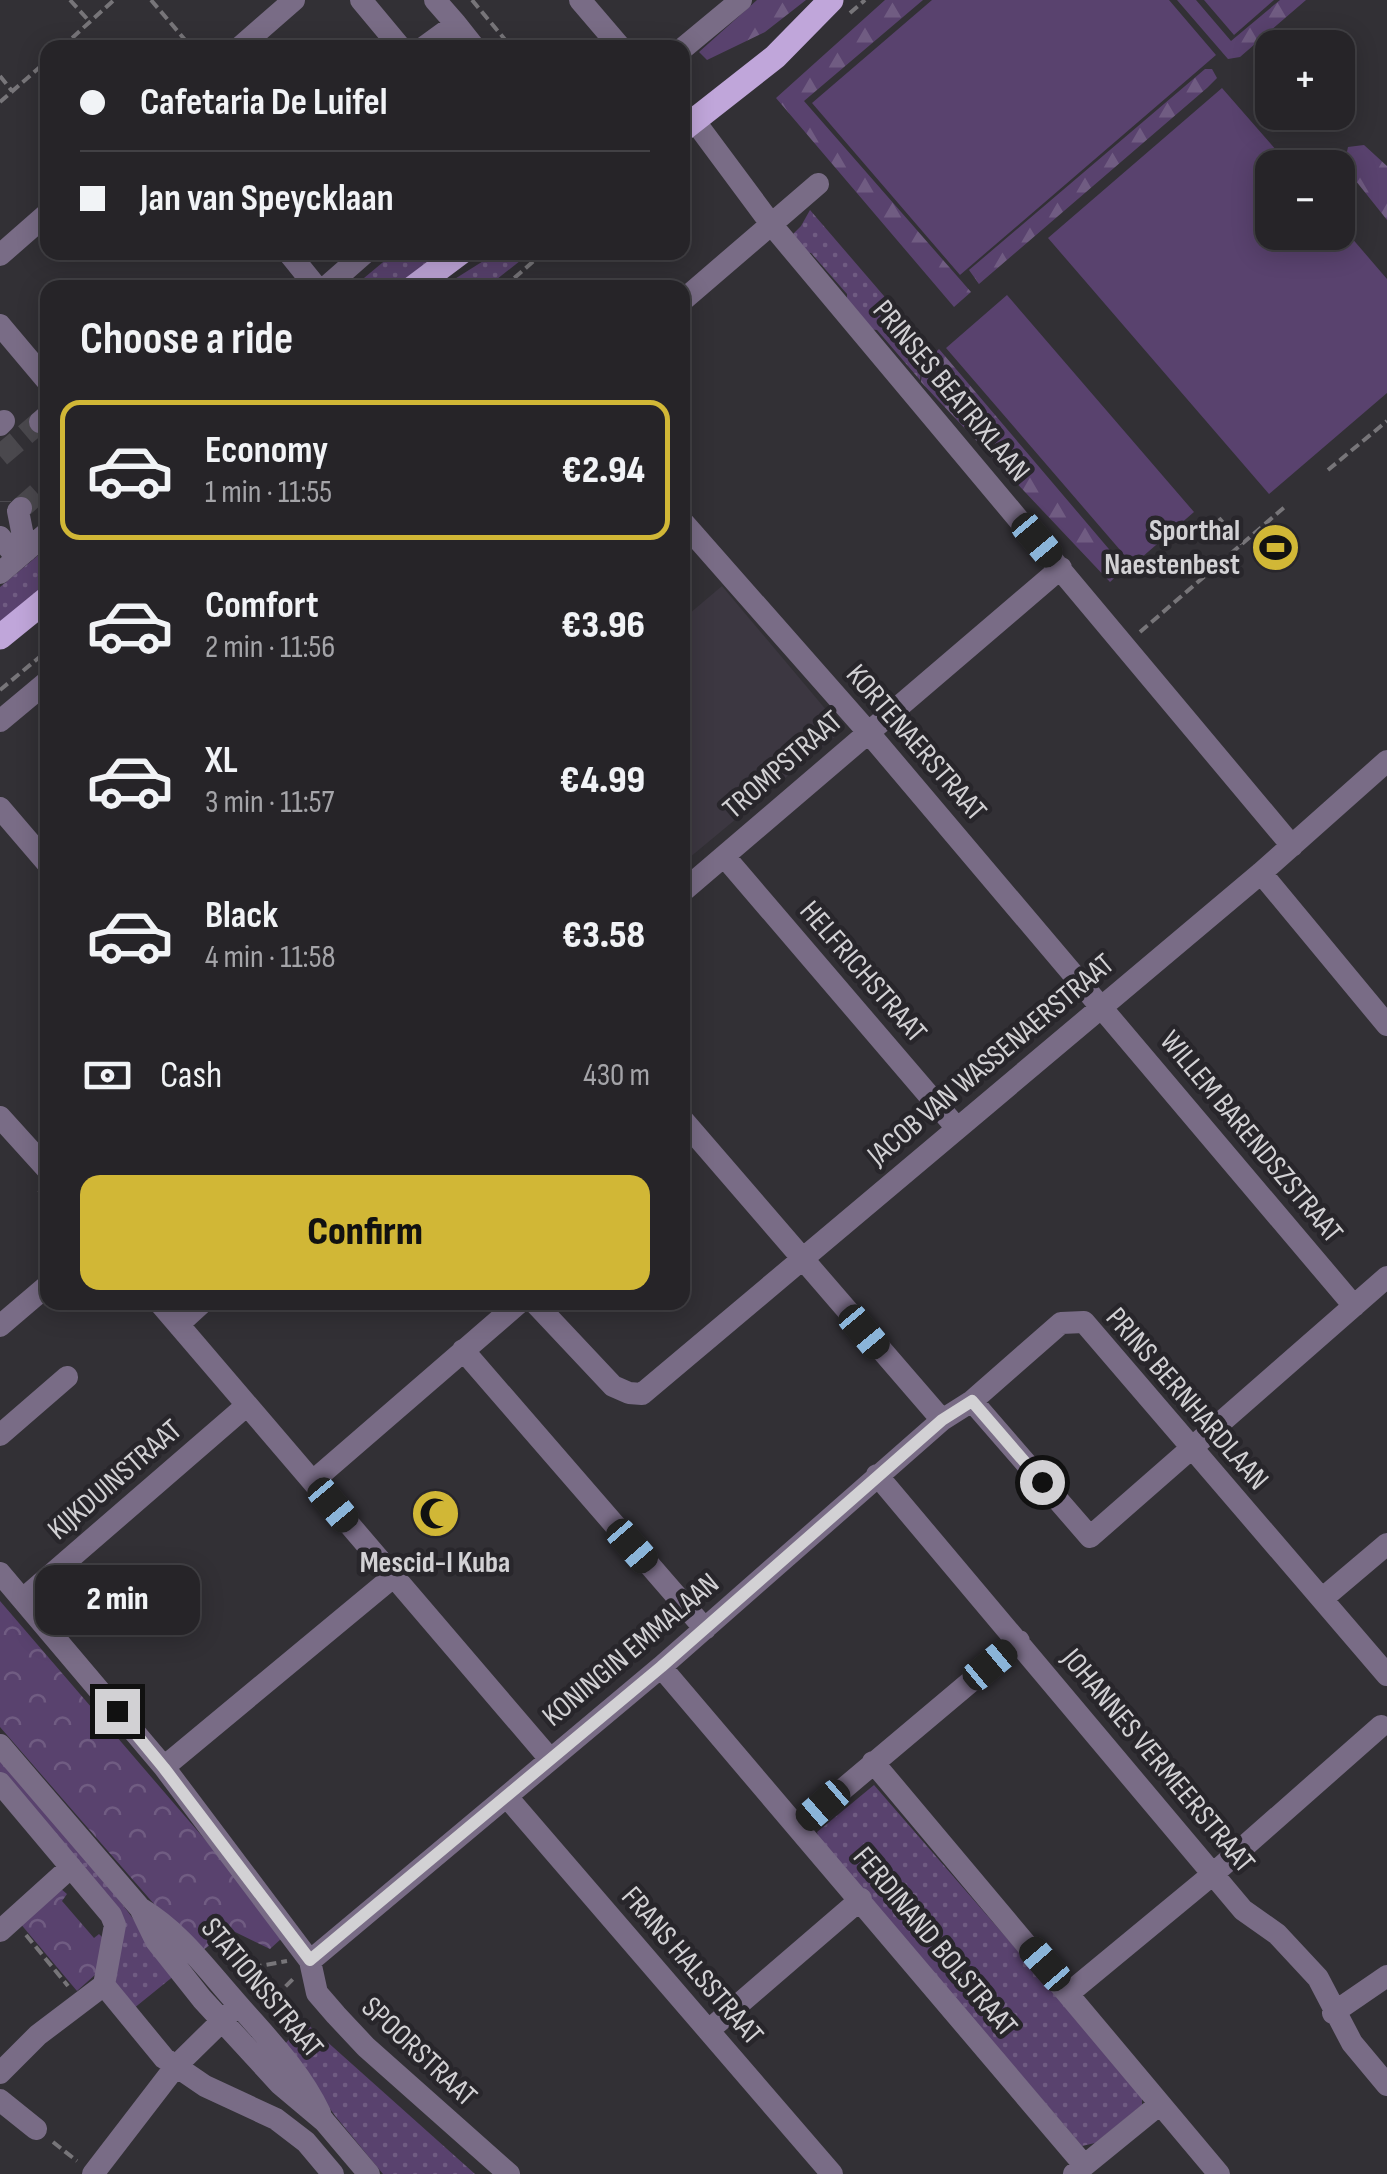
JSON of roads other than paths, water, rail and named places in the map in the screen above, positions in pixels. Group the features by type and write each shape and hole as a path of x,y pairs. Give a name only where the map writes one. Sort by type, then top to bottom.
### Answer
{"main road":[{"path":"690,115 775,57 824,6"},
{"path":"423,280 450,260"},
{"path":"0,637 40,604"}],"street":[{"path":"248,40 294,0"},
{"path":"362,0 394,40"},
{"path":"435,0 469,40"},
{"path":"580,0 611,40"},
{"path":"690,42 740,0"},
{"path":"434,40 456,24"},
{"name":"PRINSES BEATRIXLAAN","path":"690,124 1292,846"},
{"path":"690,294 818,184"},
{"path":"0,255 40,221"},
{"path":"295,260 314,280"},
{"path":"331,280 356,260"},
{"path":"0,325 40,372"},
{"path":"13,507 14,560"},
{"name":"KORTENAERSTRAAT","path":"690,530 1102,1007"},
{"path":"0,537 14,560"},
{"path":"14,560 40,539"},
{"name":"TROMPSTRAAT","path":"690,885 1060,568"},
{"path":"0,721 40,688"},
{"name":"JACOB VAN WASSENAERSTRAAT","path":"542,1310 613,1386 642,1394 1261,873 1387,761"},
{"path":"0,808 40,855"},
{"name":"HELFRICHSTRAAT","path":"724,856 956,1127"},
{"path":"1261,873 1387,1025"},
{"name":"WILLEM BARENDSZSTRAAT","path":"1102,1007 1354,1306"},
{"path":"0,1117 40,1160"},
{"path":"690,1128 942,1420"},
{"path":"972,1401 1090,1537 1387,1278"},
{"path":"0,1326 40,1293"},
{"path":"166,1310 550,1759"},
{"path":"178,1324 194,1310"},
{"path":"313,1481 510,1310"},
{"name":"PRINS BERNHARDLAAN","path":"942,1420 972,1401 1061,1323 1084,1322 1387,1675"},
{"path":"463,1350 705,1629"},
{"path":"0,1435 67,1377"},
{"name":"KIJKDUINSTRAAT","path":"22,1599 246,1406"},
{"name":"KONINGIN EMMALAAN","path":"310,1960 661,1667 942,1420"},
{"name":"JOHANNES VERMEERSTRAAT","path":"877,1475 1243,1910 1278,1934 1318,1978 1352,2043 1387,2085"},
{"path":"1322,1599 1387,1544"},
{"name":"SPOORSTRAAT","path":"0,1574 164,1768 310,1960 317,1994 366,2047 508,2174"},
{"path":"164,1768 393,1578"},
{"path":"798,1827 1019,1641"},
{"name":"FERDINAND BOLSTRAAT","path":"661,1667 860,1899 1079,2170"},
{"path":"1069,1993 1213,1874 1381,1726"},
{"name":"STATIONSSTRAAT","path":"0,1745 140,1908 170,1926 230,2012 296,2072 324,2121 369,2174"},
{"path":"873,1762 1220,2174"},
{"path":"0,1783 111,1915 114,1925 104,1985 80,2001 0,2073"},
{"name":"FRANS HALSSTRAAT","path":"507,1796 832,2174"},
{"path":"6,1925 72,1867"},
{"path":"709,2030 860,1899"},
{"path":"1333,2013 1387,1976"},
{"path":"104,1985 164,2058 204,2086 276,2118 306,2142 333,2174"},
{"path":"90,2172 176,2066 230,2012"},
{"path":"0,2100 36,2129"},
{"path":"1079,2170 1160,2104"}],"tunnel":[{"path":"0,456 40,422"},
{"path":"21,508 40,491"}],"place":[{"name":"Sporthal Naestenbest","path":"1275,548"},
{"name":"Mescid-I Kuba","path":"435,1514"}]}
